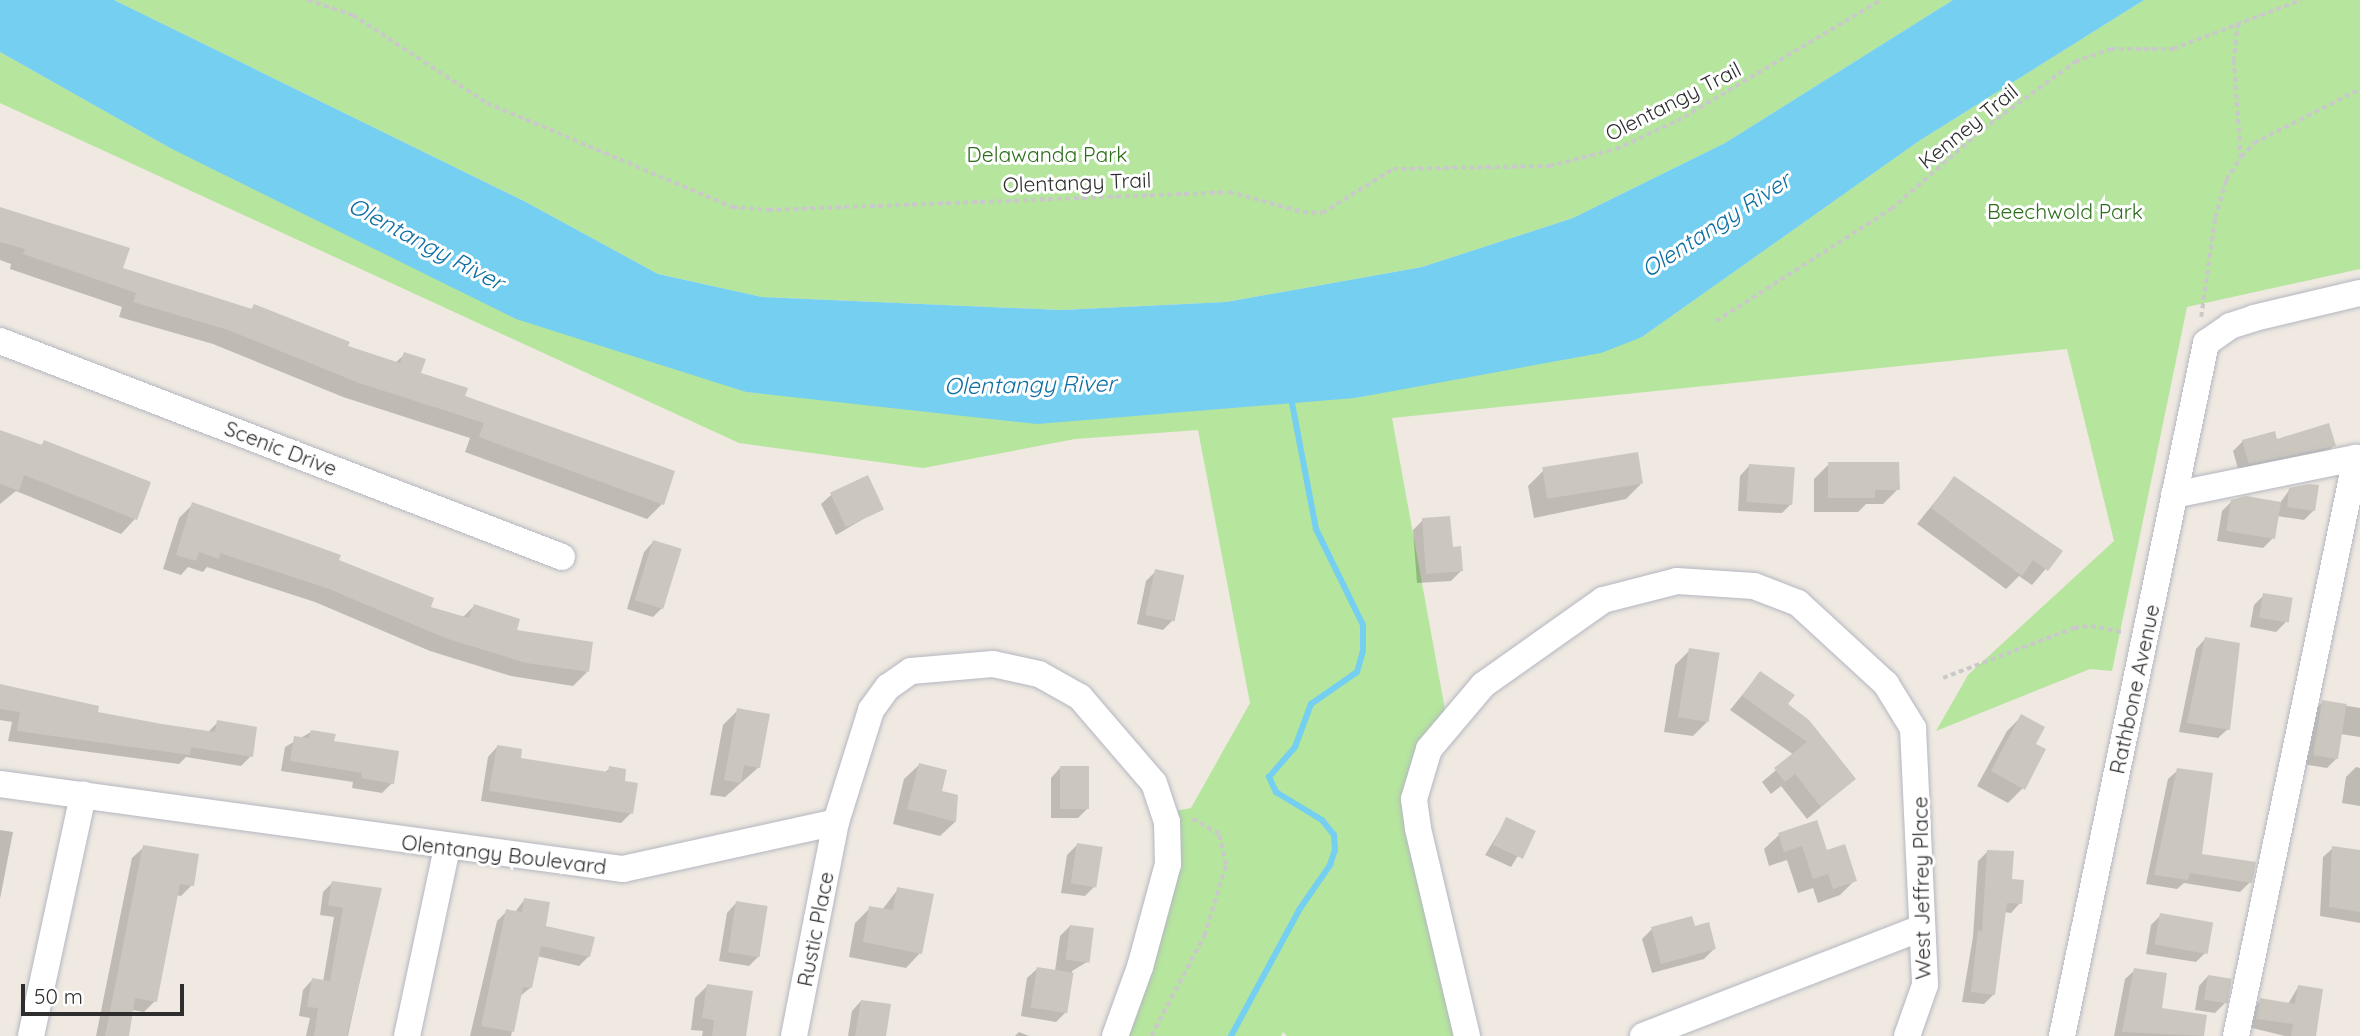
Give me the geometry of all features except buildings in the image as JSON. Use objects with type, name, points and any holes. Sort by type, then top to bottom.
[{"type":"street","points":[[2206,343],[2254,318],[2360,293]]},
{"type":"street","name":"Scenic Drive","points":[[0,341],[562,557]]},
{"type":"street","name":"Rathbone Avenue","points":[[2062,1036],[2206,343]]},
{"type":"street","points":[[2174,495],[2358,457],[2236,1036]]},
{"type":"street","name":"West Jeffrey Place","points":[[1467,1036],[1418,828],[1414,799],[1429,749],[1483,685],[1603,600],[1677,581],[1754,586],[1798,603],[1886,684],[1913,728],[1918,779],[1925,985],[1907,1036]]},
{"type":"street","points":[[836,822],[864,729],[888,687],[911,671],[993,664],[1039,674],[1080,696],[1154,783],[1166,818],[1168,864],[1140,967],[1115,1036]]},
{"type":"street","name":"Olentangy Boulevard","points":[[0,784],[447,848],[622,869],[836,822]]},
{"type":"street","points":[[31,1036],[83,796]]},
{"type":"street","name":"Rustic Place","points":[[794,1036],[836,822]]},
{"type":"street","points":[[407,1036],[447,848]]},
{"type":"street","points":[[1643,1036],[1922,928]]},
{"type":"path","name":"Olentangy Trail","points":[[308,0],[353,15],[487,103],[732,207],[768,210],[1229,192],[1312,213],[1333,208],[1393,169],[1549,166],[1616,149],[1700,108],[1881,0]]},
{"type":"path","name":"Kenney Trail","points":[[1716,321],[1891,209],[1983,129],[2075,62],[2110,49],[2173,49],[2301,0]]},
{"type":"path","points":[[2238,23],[2234,60],[2241,157]]},
{"type":"path","points":[[2206,343],[2201,318],[2210,243],[2226,180],[2254,143],[2360,89]]},
{"type":"path","points":[[1943,678],[2074,628],[2091,626],[2145,639]]},
{"type":"path","points":[[1151,1036],[1204,936],[1226,865],[1225,847],[1212,827],[1166,818]]},
{"type":"green space","name":"Delawanda Park","points":[[114,0],[1953,0],[1725,143],[1573,218],[1422,267],[1226,302],[1061,310],[762,297],[658,274],[524,201]]},
{"type":"green space","name":"Beechwold Park","points":[[2144,0],[2360,0],[2360,269],[2187,307],[2112,671],[2090,669],[1936,731],[1968,675],[2114,541],[2067,349],[1392,418],[1448,726],[1414,799],[1467,1036],[1287,1036],[1283,1032],[1281,1036],[1115,1036],[1140,967],[1164,813],[1191,808],[1250,703],[1198,430],[1075,439],[923,468],[739,443],[0,103],[0,52],[170,148],[746,392],[833,400],[1355,398],[1642,337],[1919,141]]},
{"type":"water","name":"Olentangy River","points":[[0,0],[114,0],[524,201],[658,274],[762,297],[1061,310],[1226,302],[1422,267],[1573,218],[1725,143],[1953,0],[2144,0],[1919,141],[1642,337],[1601,353],[1355,398],[1037,424],[746,392],[516,319],[170,148],[0,52]]},
{"type":"waterway","points":[[1231,1036],[1299,910],[1330,865],[1335,850],[1334,835],[1322,820],[1276,792],[1269,777],[1295,747],[1311,704],[1357,672],[1363,651],[1363,625],[1316,529],[1292,403]]}]
